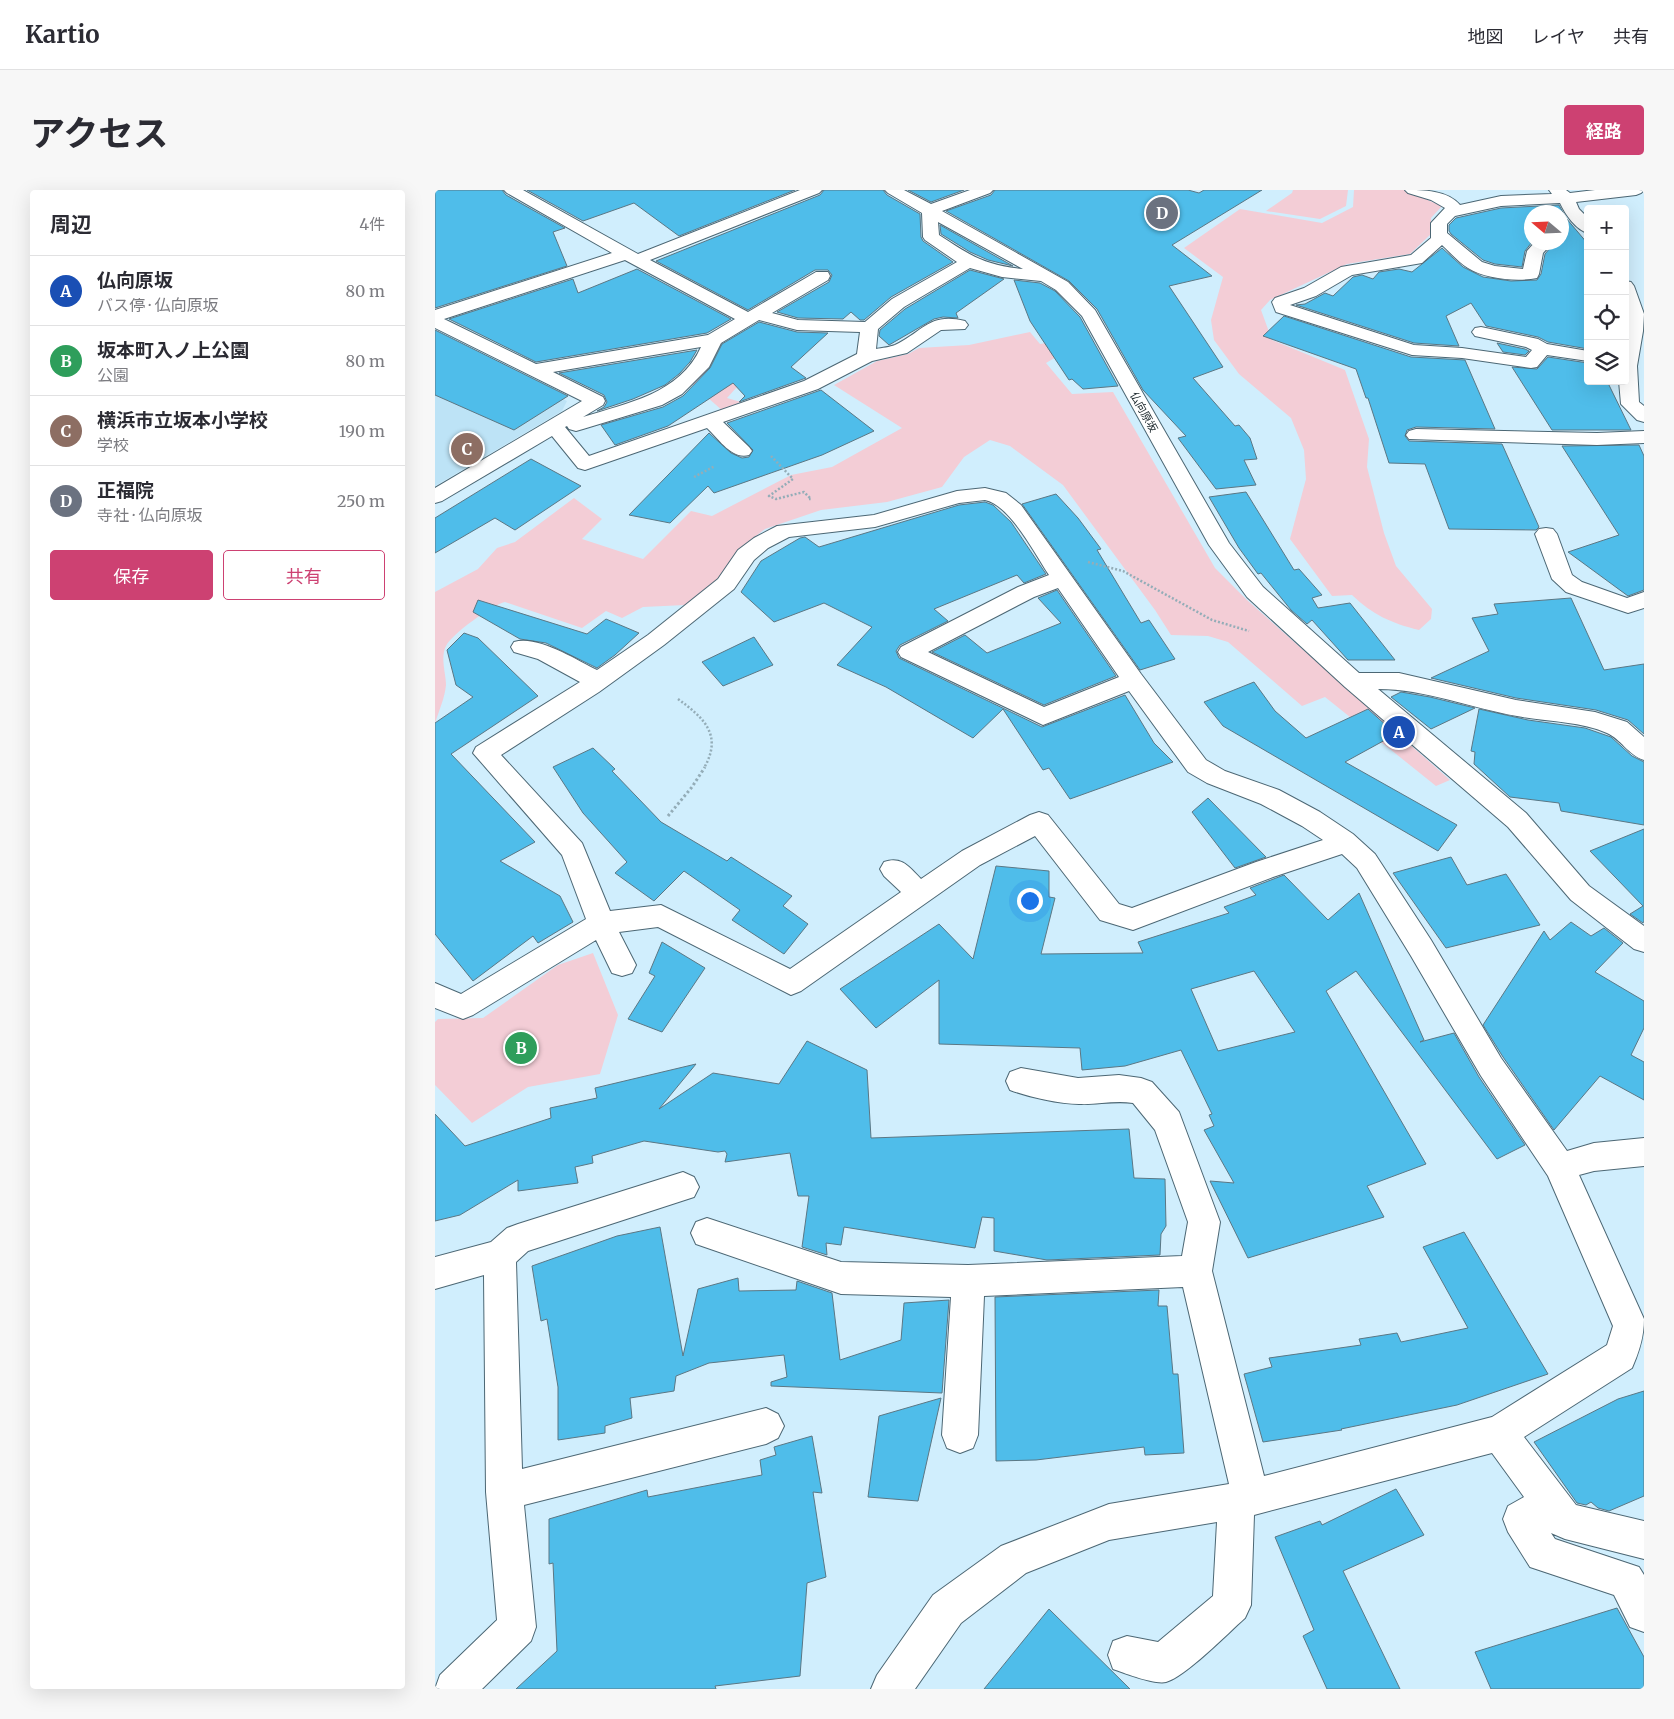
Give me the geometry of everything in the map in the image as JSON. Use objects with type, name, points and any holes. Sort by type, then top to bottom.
[{"type":"street","points":[[512,190],[631,257],[753,316],[797,325],[869,327],[898,303],[968,262]]},
{"type":"street","points":[[435,316],[631,257],[814,190]]},
{"type":"street","name":"仏向原坂","points":[[893,190],[1062,286],[1089,314],[1220,545],[1255,592],[1353,681],[1517,820],[1580,893],[1644,941]]},
{"type":"street","points":[[985,190],[930,210],[931,237],[968,262],[1002,272],[1046,276]]},
{"type":"street","points":[[1413,190],[1446,201],[1452,204],[1455,210]]},
{"type":"street","points":[[1542,349],[1531,363],[1462,353],[1412,350],[1282,308],[1281,302],[1311,292],[1347,271],[1416,259],[1439,239],[1439,223],[1450,212],[1455,210],[1501,201],[1561,194],[1636,190]]},
{"type":"street","points":[[1561,194],[1583,232]]},
{"type":"street","points":[[1439,234],[1449,240],[1476,266],[1517,275],[1531,274],[1536,250]]},
{"type":"street","points":[[533,370],[713,340],[822,276]]},
{"type":"street","points":[[1629,294],[1635,306],[1636,325],[1632,355],[1630,404],[1640,408]]},
{"type":"street","points":[[435,321],[596,401],[549,432],[435,497]]},
{"type":"street","points":[[549,432],[585,464],[811,385],[866,357],[901,349],[937,325],[959,325]]},
{"type":"street","points":[[866,357],[869,327]]},
{"type":"street","points":[[1481,332],[1532,344],[1542,349],[1584,355]]},
{"type":"street","points":[[549,432],[655,401],[675,390],[703,364],[713,340]]},
{"type":"street","points":[[711,421],[742,451]]},
{"type":"street","points":[[1416,436],[1597,439],[1644,437]]},
{"type":"street","points":[[622,964],[601,923],[573,850],[485,752],[597,681],[656,640],[726,584],[746,555],[784,531],[875,521],[957,497],[985,494],[999,497],[1014,508],[1133,680],[1197,766],[1216,777],[1270,797],[1311,818],[1344,841],[1366,861],[1421,948],[1491,1067],[1560,1167],[1630,1326],[1620,1356],[1499,1434],[1243,1500],[1109,1522],[1014,1559],[947,1609],[892,1688]]},
{"type":"street","points":[[1546,534],[1563,579],[1575,587],[1629,606],[1644,599]]},
{"type":"street","points":[[1057,571],[1026,592],[909,652],[1043,717],[1133,680]]},
{"type":"street","points":[[522,647],[546,654],[597,681]]},
{"type":"street","points":[[1353,681],[1399,680],[1516,708],[1595,720],[1618,728],[1644,751]]},
{"type":"street","points":[[435,995],[463,1007],[601,923],[661,916],[791,984],[971,858],[1039,822],[1110,912],[1133,919],[1265,869],[1327,850],[1344,841]]},
{"type":"street","points":[[893,869],[920,894]]},
{"type":"street","points":[[1021,1081],[1078,1091],[1119,1088],[1141,1091],[1167,1122],[1204,1222],[1195,1271],[1243,1500],[1232,1605],[1164,1663],[1127,1655]]},
{"type":"street","points":[[1560,1167],[1594,1157],[1644,1152]]},
{"type":"street","points":[[435,1274],[500,1255],[518,1239],[683,1187]]},
{"type":"street","points":[[707,1233],[841,1278],[968,1281],[1195,1271]]},
{"type":"street","points":[[454,1689],[517,1626],[504,1492],[500,1255]]},
{"type":"street","points":[[960,1435],[968,1281]]},
{"type":"street","points":[[504,1492],[766,1426]]},
{"type":"street","points":[[1499,1434],[1565,1521],[1644,1540]]},
{"type":"street","points":[[1551,1502],[1521,1520],[1543,1554],[1626,1580],[1644,1613]]},
{"type":"path","points":[[731,414],[793,478],[769,496],[775,499],[804,492],[811,499],[804,501]]},
{"type":"path","points":[[1057,571],[1089,562],[1103,565],[1123,571],[1211,620],[1262,633],[1308,641]]},
{"type":"path","points":[[668,816],[706,768],[711,752],[712,737],[709,728],[678,699]]},
{"type":"shaded area","points":[[1293,190],[1348,190],[1346,206],[1320,219],[1266,211],[1292,193]]},
{"type":"shaded area","points":[[1354,190],[1404,190],[1442,206],[1431,218],[1431,234],[1410,254],[1347,264],[1270,300],[1261,310],[1272,340],[1345,370],[1369,439],[1367,467],[1384,533],[1396,566],[1432,609],[1431,619],[1419,630],[1383,617],[1367,608],[1352,595],[1332,596],[1290,539],[1306,479],[1304,450],[1291,418],[1239,374],[1214,340],[1211,320],[1223,277],[1184,248],[1240,209],[1322,223],[1353,207]]},
{"type":"shaded area","points":[[1030,332],[1040,344],[1053,342],[1056,357],[1046,363],[1072,394],[1113,392],[1215,568],[1247,600],[1450,780],[1436,786],[1325,697],[1302,706],[1228,642],[1208,636],[1171,635],[1155,610],[1063,485],[1010,446],[990,440],[964,457],[942,487],[887,502],[821,510],[765,529],[747,543],[730,574],[685,605],[643,607],[622,618],[606,611],[582,628],[505,602],[499,604],[482,614],[456,634],[446,646],[443,660],[446,685],[435,723],[435,592],[478,569],[497,548],[515,542],[574,498],[602,519],[582,539],[643,559],[691,511],[712,516],[791,475],[832,467],[902,428],[834,385],[877,361],[908,354],[919,348],[969,345]]},
{"type":"shaded area","points":[[435,338],[567,401],[562,411],[435,486]]},
{"type":"shaded area","points":[[703,368],[745,378],[727,398],[748,404],[724,412],[690,382]]},
{"type":"shaded area","points":[[593,953],[618,1015],[600,1074],[528,1087],[472,1123],[435,1085],[435,1022],[438,1019],[483,1018],[558,965]]},
{"type":"building","points":[[435,190],[502,190],[506,195],[565,228],[553,232],[567,266],[435,308]]},
{"type":"building","points":[[527,190],[795,190],[679,236],[634,203],[583,221]]},
{"type":"building","points":[[824,190],[883,190],[887,195],[920,214],[921,237],[923,241],[953,262],[891,297],[864,320],[860,320],[851,312],[843,319],[798,318],[777,312],[829,282],[832,275],[828,270],[815,270],[748,310],[656,261],[820,195]]},
{"type":"building","points":[[908,190],[964,190],[931,202]]},
{"type":"building","points":[[995,190],[1188,190],[1199,193],[1204,190],[1262,190],[1172,245],[1212,276],[1169,286],[1223,367],[1193,378],[1235,426],[1239,425],[1250,438],[1257,459],[1244,460],[1256,485],[1216,489],[1178,438],[1186,436],[1143,390],[1097,309],[1069,281],[946,211],[991,195]]},
{"type":"building","points":[[1524,207],[1524,250],[1526,250],[1522,267],[1495,264],[1483,260],[1449,231],[1449,225],[1456,218],[1501,208]]},
{"type":"building","points":[[1569,222],[1584,239],[1584,348],[1548,342],[1538,337],[1486,326],[1471,303],[1446,316],[1459,346],[1414,343],[1296,305],[1305,304],[1325,293],[1333,296],[1353,277],[1362,275],[1373,279],[1379,272],[1399,269],[1412,272],[1442,248],[1463,267],[1483,277],[1511,281],[1537,280],[1541,274],[1545,254],[1548,250],[1569,250]]},
{"type":"building","points":[[940,225],[1013,266],[988,260],[970,252],[941,234]]},
{"type":"building","points":[[637,269],[731,319],[707,333],[536,362],[449,319],[573,279],[578,293]]},
{"type":"building","points":[[970,270],[1004,279],[956,313],[958,318],[943,317],[934,319],[889,345],[879,336],[880,330],[905,309]]},
{"type":"building","points":[[1014,280],[1040,283],[1055,291],[1080,317],[1118,386],[1083,389],[1072,379],[1069,380],[1030,321]]},
{"type":"building","points":[[1284,316],[1411,357],[1465,360],[1495,429],[1416,427],[1407,430],[1405,436],[1409,441],[1502,444],[1539,527],[1536,530],[1449,529],[1425,464],[1389,463],[1368,398],[1366,398],[1356,369],[1263,336]]},
{"type":"building","points":[[759,322],[797,332],[828,333],[791,367],[806,378],[739,402],[745,396],[733,383],[668,426],[615,445],[601,425],[663,407],[683,396],[710,368],[722,344]]},
{"type":"building","points":[[435,330],[568,396],[514,430],[435,395]]},
{"type":"building","points":[[1497,343],[1529,351],[1525,355],[1503,352]]},
{"type":"building","points":[[697,350],[690,362],[665,385],[633,399],[597,411],[604,407],[607,402],[604,395],[559,373]]},
{"type":"building","points":[[1548,357],[1584,362],[1584,385],[1609,385],[1631,430],[1552,430],[1512,367],[1537,369]]},
{"type":"building","points":[[821,390],[874,431],[822,455],[714,493],[708,486],[670,523],[629,515],[709,433],[731,453],[742,458],[749,457],[753,450],[727,423]]},
{"type":"building","points":[[1639,445],[1644,456],[1644,590],[1628,596],[1568,552],[1619,535],[1562,446]]},
{"type":"building","points":[[531,459],[581,486],[515,530],[495,518],[435,553],[435,518]]},
{"type":"building","points":[[1246,492],[1294,570],[1299,569],[1322,595],[1312,598],[1318,608],[1350,603],[1395,660],[1348,660],[1312,620],[1307,624],[1291,610],[1261,573],[1258,574],[1239,548],[1209,497]]},
{"type":"building","points":[[1056,494],[1078,518],[1101,549],[1097,550],[1141,623],[1149,620],[1175,659],[1140,670],[1022,504]]},
{"type":"building","points":[[985,502],[993,505],[1011,522],[1046,574],[1024,583],[1017,575],[934,609],[948,621],[900,645],[896,651],[899,658],[1042,727],[1125,695],[1154,743],[1173,762],[1070,799],[1049,768],[1043,770],[1003,709],[973,738],[886,687],[837,665],[872,627],[824,603],[774,622],[741,592],[761,561],[800,538],[805,537],[819,547],[959,505]]},
{"type":"building","points":[[1057,590],[1116,676],[1044,705],[932,652],[965,635],[987,653],[1061,623],[1038,598]]},
{"type":"building","points":[[1571,598],[1604,670],[1644,664],[1644,734],[1628,720],[1596,710],[1516,698],[1431,678],[1489,651],[1472,618],[1498,614],[1494,604]]},
{"type":"building","points":[[478,600],[587,634],[606,619],[639,633],[615,655],[597,668],[546,643],[520,639],[473,612]]},
{"type":"building","points":[[464,633],[478,638],[538,696],[451,754],[535,842],[500,861],[560,896],[573,922],[538,943],[533,936],[473,981],[435,934],[435,723],[473,697],[456,685],[447,650]]},
{"type":"building","points":[[754,637],[773,665],[723,686],[702,662]]},
{"type":"building","points":[[1254,682],[1275,711],[1306,738],[1368,709],[1396,734],[1345,762],[1457,825],[1438,851],[1223,726],[1204,702]]},
{"type":"building","points":[[1401,692],[1475,708],[1431,729],[1391,697]]},
{"type":"building","points":[[1479,709],[1528,720],[1585,728],[1611,737],[1632,756],[1644,762],[1644,825],[1561,811],[1559,803],[1510,797],[1474,764],[1475,752],[1471,751]]},
{"type":"building","points":[[593,748],[615,769],[612,771],[661,822],[727,861],[731,857],[792,896],[783,906],[808,924],[784,954],[732,920],[740,910],[684,871],[654,901],[615,873],[627,862],[583,813],[553,767]]},
{"type":"building","points":[[1208,798],[1266,857],[1235,868],[1192,812]]},
{"type":"building","points":[[1644,829],[1643,923],[1630,914],[1643,906],[1590,851]]},
{"type":"building","points":[[1451,857],[1467,885],[1506,874],[1540,925],[1446,948],[1393,873]]},
{"type":"building","points":[[996,866],[1049,871],[1049,897],[1055,898],[1041,954],[1143,953],[1138,942],[1229,913],[1224,907],[1256,895],[1250,888],[1284,875],[1328,920],[1359,893],[1424,1040],[1420,1042],[1454,1033],[1479,1077],[1525,1145],[1497,1159],[1356,971],[1326,991],[1426,1164],[1367,1186],[1384,1217],[1248,1258],[1210,1181],[1234,1183],[1204,1130],[1214,1126],[1209,1115],[1212,1114],[1181,1050],[1125,1066],[1082,1070],[1080,1048],[939,1044],[939,980],[876,1028],[840,989],[939,924],[973,959]],"holes":[[[1254,971],[1295,1032],[1218,1051],[1191,989]]]},
{"type":"building","points":[[1571,922],[1591,936],[1604,928],[1623,943],[1595,972],[1644,1001],[1644,1028],[1631,1055],[1644,1062],[1644,1100],[1600,1076],[1554,1130],[1483,1025],[1544,931],[1550,940]]},
{"type":"building","points":[[662,942],[705,968],[662,1032],[628,1019],[655,976],[649,973]]},
{"type":"building","points":[[807,1041],[867,1070],[871,1138],[1129,1129],[1134,1178],[1165,1179],[1166,1226],[1161,1234],[1160,1255],[1047,1260],[994,1251],[994,1218],[982,1217],[975,1248],[844,1227],[841,1245],[826,1243],[827,1255],[802,1247],[809,1196],[798,1196],[790,1153],[725,1162],[727,1154],[725,1151],[718,1152],[644,1141],[592,1156],[593,1163],[575,1167],[578,1183],[518,1191],[518,1180],[460,1215],[435,1221],[435,1114],[465,1146],[551,1118],[550,1108],[597,1098],[595,1088],[696,1064],[659,1109],[713,1073],[779,1084]]},
{"type":"building","points":[[660,1227],[683,1356],[698,1289],[738,1278],[739,1291],[796,1290],[797,1281],[832,1293],[840,1360],[901,1340],[904,1303],[949,1300],[942,1393],[771,1386],[771,1382],[787,1377],[784,1355],[709,1363],[676,1376],[674,1391],[630,1398],[632,1418],[605,1426],[605,1433],[558,1440],[558,1387],[547,1319],[541,1321],[532,1266],[617,1236]]},
{"type":"building","points":[[1464,1232],[1548,1374],[1457,1405],[1342,1430],[1263,1442],[1244,1374],[1272,1367],[1269,1358],[1361,1345],[1359,1339],[1397,1333],[1401,1342],[1468,1328],[1423,1247]]},
{"type":"building","points":[[1159,1290],[1158,1306],[1167,1306],[1173,1374],[1178,1374],[1184,1453],[1145,1455],[1144,1447],[1036,1460],[996,1461],[995,1297]]},
{"type":"building","points":[[1644,1391],[1644,1496],[1609,1511],[1598,1508],[1591,1502],[1586,1505],[1577,1503],[1534,1442],[1618,1399]]},
{"type":"building","points":[[941,1398],[918,1501],[868,1497],[879,1416]]},
{"type":"building","points":[[812,1436],[822,1493],[813,1492],[826,1577],[807,1583],[800,1676],[715,1686],[716,1689],[516,1689],[557,1651],[553,1563],[549,1564],[549,1519],[647,1490],[648,1497],[762,1475],[760,1460],[776,1455],[774,1447]]},
{"type":"building","points":[[1396,1489],[1424,1535],[1343,1571],[1400,1689],[1327,1689],[1303,1636],[1314,1630],[1275,1537],[1320,1521],[1322,1525]]},
{"type":"building","points":[[1617,1608],[1644,1657],[1644,1689],[1491,1689],[1475,1652]]},
{"type":"building","points":[[1049,1609],[1130,1689],[984,1689]]},
{"type":"place","name":"正福院","points":[[1162,213]]},
{"type":"place","name":"横浜市立坂本小学校","points":[[467,449]]},
{"type":"place","name":"仏向原坂","points":[[1399,732]]},
{"type":"place","name":"坂本町入ノ上公園","points":[[521,1048]]}]
